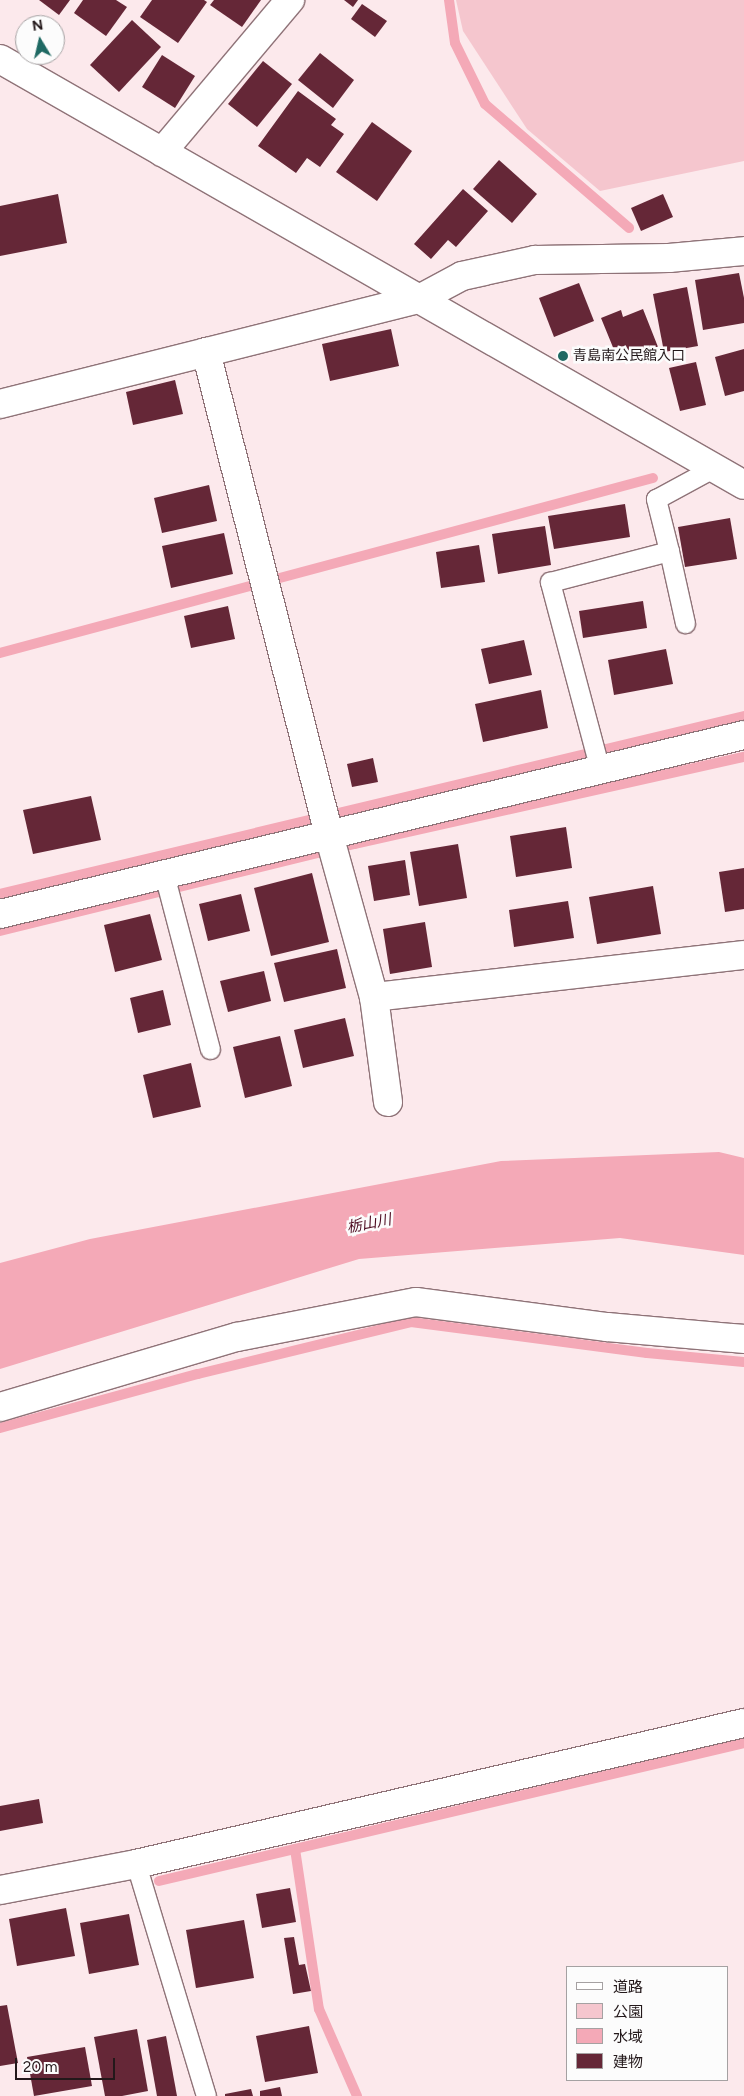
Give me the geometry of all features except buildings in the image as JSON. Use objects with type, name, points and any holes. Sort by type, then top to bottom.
[{"type":"street","points":[[162,152],[290,0]]},
{"type":"street","points":[[0,60],[744,485]]},
{"type":"street","points":[[0,404],[419,299],[462,276],[535,260],[669,258],[744,251]]},
{"type":"street","points":[[206,352],[331,842],[374,997],[388,1102]]},
{"type":"street","points":[[0,914],[164,874],[331,842],[600,770],[744,735]]},
{"type":"street","points":[[374,997],[744,955]]},
{"type":"street","points":[[0,1407],[237,1337],[416,1302],[607,1327],[744,1338]]},
{"type":"street","points":[[0,1890],[136,1864],[744,1722]]},
{"type":"lane","points":[[685,623],[656,499],[713,468]]},
{"type":"lane","points":[[600,770],[550,582],[669,551]]},
{"type":"lane","points":[[164,874],[210,1049]]},
{"type":"lane","points":[[136,1864],[206,2096]]},
{"type":"green space","points":[[456,0],[744,0],[744,161],[600,191],[527,129],[463,31]]},
{"type":"water","name":"栃山川","points":[[719,1152],[744,1158],[744,1255],[620,1238],[359,1259],[0,1369],[0,1263],[90,1239],[501,1161]]},
{"type":"waterway","points":[[449,0],[455,43],[485,104],[629,228]]},
{"type":"waterway","points":[[0,653],[653,478]]},
{"type":"waterway","points":[[0,894],[744,716]]},
{"type":"waterway","points":[[0,931],[354,844],[744,757]]},
{"type":"waterway","points":[[0,1428],[198,1374],[411,1322],[647,1353],[744,1362]]},
{"type":"waterway","points":[[159,1881],[744,1743]]},
{"type":"waterway","points":[[295,1849],[319,2009],[357,2096]]},
{"type":"place","name":"青島南公民館入口","points":[[563,356]]}]
